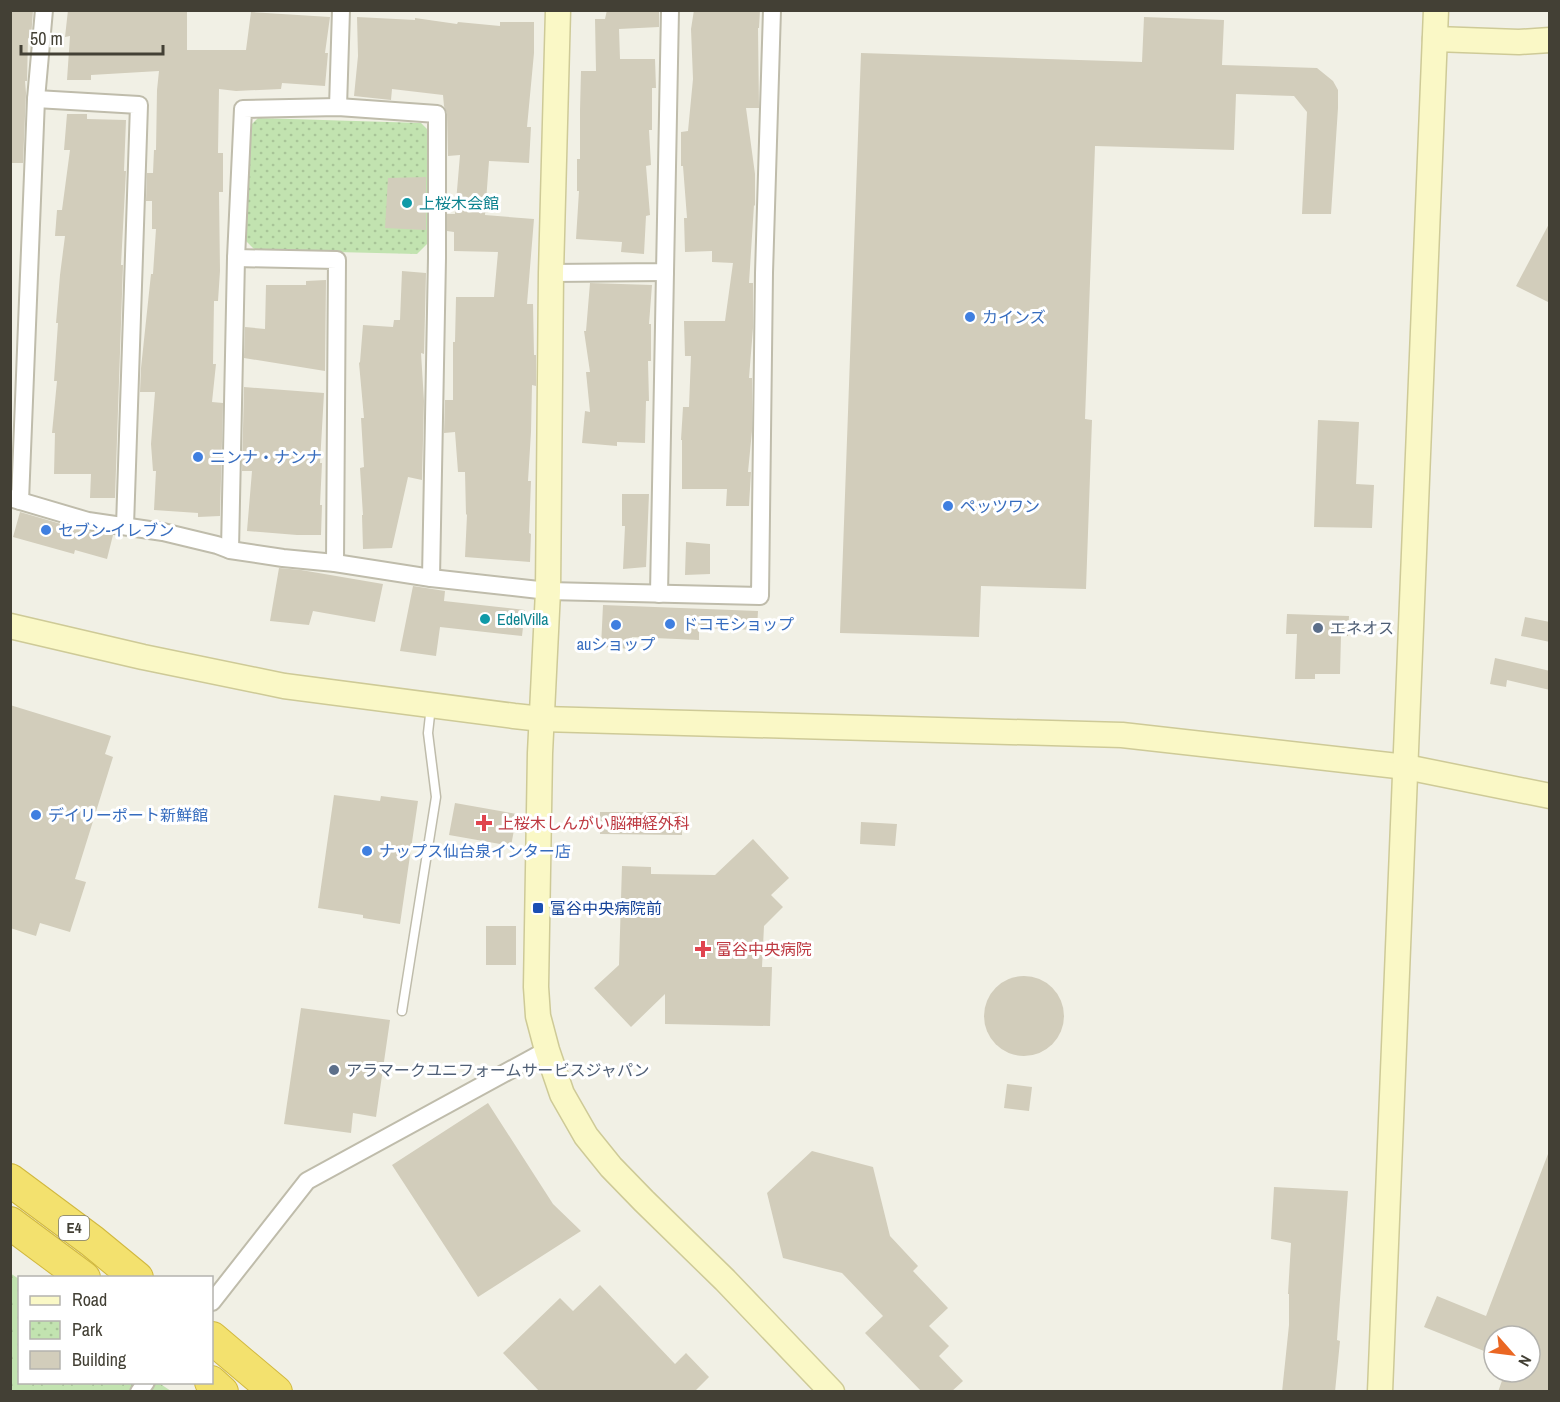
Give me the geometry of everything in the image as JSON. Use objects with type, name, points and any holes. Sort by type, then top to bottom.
[{"type":"highway","name":"E4","points":[[10,1180],[134,1276]]},
{"type":"highway","name":"E4","points":[[10,1222],[81,1276]]},
{"type":"highway","points":[[213,1339],[276,1392]]},
{"type":"street","points":[[44,10],[36,99],[15,500],[88,521],[162,532],[230,550],[283,558],[334,562],[431,578],[548,591],[760,596],[764,273],[772,10]]},
{"type":"street","points":[[338,107],[341,10]]},
{"type":"street","points":[[558,10],[551,273],[548,591],[542,719],[536,987],[538,1016],[562,1094],[586,1136],[611,1167],[725,1280],[832,1392]]},
{"type":"street","points":[[659,594],[670,10]]},
{"type":"street","points":[[1380,1392],[1436,10]]},
{"type":"street","points":[[1435,39],[1519,42],[1550,40]]},
{"type":"street","points":[[36,99],[138,105],[125,526]]},
{"type":"street","points":[[230,550],[236,258],[243,109],[338,107],[437,114],[437,258],[431,578]]},
{"type":"street","points":[[236,258],[337,260],[334,562]]},
{"type":"street","points":[[551,273],[665,272]]},
{"type":"street","points":[[10,626],[143,657],[284,686],[542,719],[1122,735],[1406,767],[1550,796]]},
{"type":"street","points":[[213,1301],[307,1181],[547,1050]]},
{"type":"lane","points":[[402,1011],[436,797],[428,733],[431,705]]},
{"type":"green space","points":[[258,118],[421,123],[432,134],[430,241],[417,254],[255,250],[245,240],[248,128]]},
{"type":"green space","points":[[10,1273],[18,1278],[18,1384],[160,1384],[171,1391],[11,1391]]},
{"type":"building","points":[[12,10],[33,10],[31,39],[28,38],[27,81],[25,81],[23,163],[10,163]]},
{"type":"building","points":[[68,10],[187,11],[187,50],[246,50],[251,12],[330,17],[325,53],[328,53],[325,86],[282,83],[281,89],[236,91],[219,89],[218,153],[223,153],[223,192],[219,192],[220,271],[218,301],[214,301],[213,364],[216,364],[212,402],[223,403],[220,516],[198,517],[198,513],[154,510],[156,471],[153,471],[151,444],[155,392],[140,392],[156,229],[152,229],[152,201],[146,201],[147,173],[153,173],[154,150],[156,150],[159,71],[91,75],[91,80],[67,80],[70,36],[65,37]]},
{"type":"building","points":[[607,10],[659,10],[659,27],[619,29],[620,59],[655,59],[656,88],[652,88],[652,130],[649,130],[651,165],[646,166],[650,215],[646,216],[644,254],[621,252],[622,242],[576,239],[581,71],[596,71],[595,19],[605,19]]},
{"type":"building","points":[[694,10],[760,10],[758,28],[759,108],[746,108],[755,174],[749,283],[753,283],[753,328],[749,378],[752,378],[752,431],[748,472],[751,472],[749,506],[726,506],[727,489],[682,489],[683,407],[689,407],[691,356],[685,356],[684,321],[725,321],[733,263],[712,262],[712,251],[685,252],[684,218],[687,218],[683,166],[681,166],[681,132],[688,131],[693,79],[691,29]]},
{"type":"building","points":[[357,17],[415,20],[415,18],[457,24],[458,22],[500,26],[500,22],[534,22],[534,53],[527,127],[531,127],[529,163],[489,161],[485,215],[534,219],[527,304],[533,304],[534,355],[536,355],[536,386],[532,385],[528,481],[531,481],[530,562],[465,557],[467,515],[465,472],[458,472],[455,432],[444,433],[445,400],[453,400],[456,297],[494,297],[498,252],[454,251],[454,232],[447,231],[447,214],[455,214],[460,155],[448,156],[447,114],[443,95],[392,89],[391,100],[354,96],[358,56]]},
{"type":"building","name":"カインズ","points":[[1144,17],[1224,20],[1222,65],[1317,68],[1333,81],[1338,90],[1338,108],[1331,214],[1302,214],[1307,112],[1294,96],[1236,94],[1234,150],[1095,146],[1085,419],[1092,420],[1086,589],[981,586],[979,637],[840,633],[861,53],[1142,62]]},
{"type":"building","points":[[67,114],[87,114],[87,119],[126,120],[115,498],[90,498],[91,474],[54,474],[55,433],[52,433],[57,381],[54,381],[58,323],[56,323],[65,236],[55,236],[57,210],[62,210],[70,150],[64,150]]},
{"type":"building","name":"上桜木会館","points":[[426,177],[426,230],[385,228],[388,178]]},
{"type":"building","points":[[1550,222],[1550,303],[1516,286]]},
{"type":"building","points":[[402,271],[426,273],[424,354],[421,353],[424,401],[422,480],[408,477],[392,548],[363,549],[360,468],[364,467],[361,418],[364,418],[359,363],[363,325],[393,327],[394,320],[400,320]]},
{"type":"building","points":[[326,280],[325,371],[244,358],[245,327],[265,329],[266,285],[306,285],[306,281]]},
{"type":"building","points":[[590,283],[652,285],[649,324],[651,324],[651,361],[648,361],[649,401],[646,401],[645,443],[617,442],[617,446],[582,443],[585,411],[590,412],[586,372],[590,372],[584,331],[586,331]]},
{"type":"building","points":[[244,387],[324,393],[320,463],[322,463],[321,535],[247,531],[252,471],[242,471]]},
{"type":"building","points":[[1318,420],[1359,422],[1356,484],[1374,485],[1372,528],[1314,527]]},
{"type":"building","points":[[622,494],[649,494],[646,567],[623,569],[625,526],[622,526]]},
{"type":"building","points":[[20,512],[85,531],[113,535],[107,559],[75,550],[74,554],[13,537]]},
{"type":"building","points":[[686,542],[710,544],[710,574],[685,575]]},
{"type":"building","points":[[279,568],[383,584],[375,622],[313,611],[309,625],[270,621]]},
{"type":"building","points":[[413,586],[445,591],[444,601],[525,610],[522,636],[440,627],[436,656],[400,651]]},
{"type":"building","points":[[603,605],[758,611],[757,630],[699,628],[699,640],[632,637],[631,649],[601,647]]},
{"type":"building","points":[[1287,614],[1349,616],[1348,636],[1341,636],[1340,674],[1315,674],[1315,679],[1295,679],[1297,634],[1286,634]]},
{"type":"building","points":[[1525,617],[1550,622],[1550,642],[1521,636]]},
{"type":"building","points":[[1495,658],[1550,671],[1550,690],[1507,680],[1506,687],[1490,684]]},
{"type":"building","points":[[10,705],[111,736],[105,754],[113,757],[75,879],[86,882],[70,932],[40,923],[36,936],[10,928]]},
{"type":"building","points":[[334,795],[380,801],[381,796],[418,801],[400,924],[318,908]]},
{"type":"building","points":[[455,803],[517,814],[511,846],[449,835]]},
{"type":"building","points":[[600,812],[682,812],[682,835],[600,834]]},
{"type":"building","points":[[861,822],[897,824],[895,846],[860,844]]},
{"type":"building","points":[[753,839],[789,878],[771,895],[783,907],[764,926],[762,967],[772,967],[770,1026],[665,1024],[665,994],[631,1027],[594,988],[619,965],[622,866],[651,867],[651,874],[715,875]]},
{"type":"building","points":[[486,926],[516,926],[516,965],[486,965]]},
{"type":"building","points":[[1024,976],[1039,979],[1052,988],[1061,1001],[1064,1016],[1061,1031],[1052,1044],[1039,1053],[1024,1056],[1009,1053],[996,1044],[987,1031],[984,1016],[987,1001],[996,988],[1009,979]]},
{"type":"building","points":[[301,1008],[390,1020],[376,1117],[353,1113],[351,1133],[284,1124]]},
{"type":"building","points":[[1007,1084],[1032,1087],[1029,1111],[1004,1108]]},
{"type":"building","points":[[488,1103],[553,1204],[581,1231],[478,1297],[392,1165]]},
{"type":"building","points":[[812,1151],[873,1167],[890,1236],[918,1266],[913,1271],[948,1308],[929,1326],[949,1346],[939,1356],[963,1381],[951,1392],[922,1392],[865,1333],[883,1316],[842,1273],[783,1258],[767,1193]]},
{"type":"building","points":[[1548,1154],[1550,1154],[1550,1392],[1498,1392],[1501,1384],[1542,1384],[1542,1324],[1482,1324],[1482,1350],[1424,1327],[1437,1296],[1486,1316]]},
{"type":"building","points":[[1274,1187],[1348,1191],[1335,1392],[1282,1392],[1289,1325],[1291,1243],[1271,1239]]},
{"type":"building","points":[[600,1285],[675,1364],[686,1353],[709,1377],[694,1392],[540,1392],[503,1353],[560,1298],[573,1311]]},
{"type":"place","name":"上桜木会館","points":[[407,203]]},
{"type":"place","name":"カインズ","points":[[970,317]]},
{"type":"place","name":"ニンナ・ナンナ","points":[[198,457]]},
{"type":"place","name":"ペッツワン","points":[[948,506]]},
{"type":"place","name":"セブン-イレブン","points":[[46,530]]},
{"type":"place","name":"EdelVilla","points":[[485,619]]},
{"type":"place","name":"ドコモショップ","points":[[670,624]]},
{"type":"place","name":"auショップ","points":[[616,625]]},
{"type":"place","name":"エネオス","points":[[1318,628]]},
{"type":"place","name":"デイリーポート新鮮館","points":[[36,815]]},
{"type":"place","name":"上桜木しんがい脳神経外科","points":[[484,823]]},
{"type":"place","name":"ナップス仙台泉インター店","points":[[367,851]]},
{"type":"place","name":"富谷中央病院前","points":[[538,908]]},
{"type":"place","name":"富谷中央病院","points":[[703,949]]},
{"type":"place","name":"アラマークユニフォームサービスジャパン","points":[[334,1070]]}]
